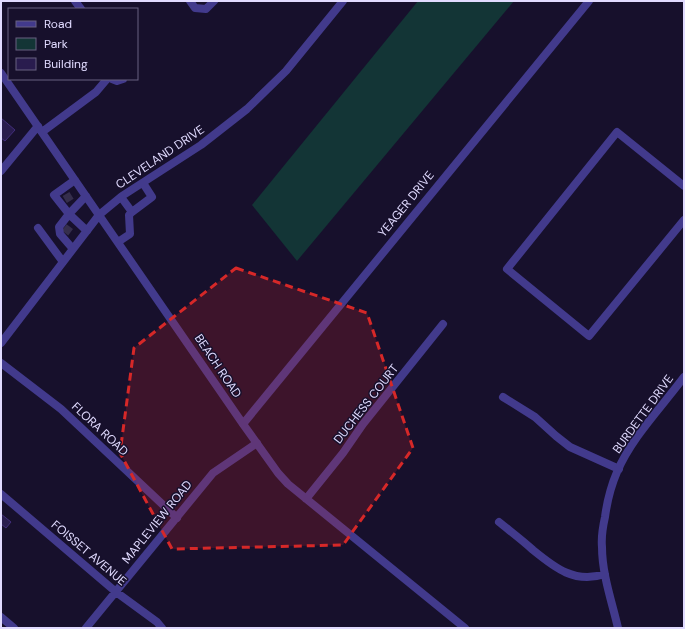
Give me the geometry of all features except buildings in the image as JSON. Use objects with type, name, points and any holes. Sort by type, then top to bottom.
[{"type":"street","points":[[190,1],[195,8],[206,9],[214,1]]},
{"type":"street","name":"CLEVELAND DRIVE","points":[[1,343],[99,215],[121,197],[201,145],[247,109],[286,71],[343,1]]},
{"type":"street","name":"YEAGER DRIVE","points":[[243,424],[589,1]]},
{"type":"street","name":"BEACH ROAD","points":[[1,73],[243,424],[282,478],[465,628]]},
{"type":"street","points":[[1,171],[40,129],[96,92],[106,80]]},
{"type":"street","points":[[684,186],[617,132],[507,269],[589,336],[684,220]]},
{"type":"street","points":[[75,180],[64,191],[54,195],[71,220],[87,231]]},
{"type":"street","points":[[118,242],[130,234],[129,215],[152,197],[143,183]]},
{"type":"street","points":[[71,220],[73,204],[86,196]]},
{"type":"street","points":[[121,197],[132,212]]},
{"type":"street","points":[[71,220],[59,227],[73,249]]},
{"type":"street","points":[[38,228],[63,262]]},
{"type":"street","name":"DUCHESS COURT","points":[[306,498],[343,453],[363,424],[444,324]]},
{"type":"street","name":"FLORA ROAD","points":[[1,364],[61,409],[177,518]]},
{"type":"street","name":"BURDETTE DRIVE","points":[[618,628],[606,574],[602,546],[602,532],[609,498],[624,458],[644,428],[684,377]]},
{"type":"street","points":[[503,397],[535,416],[556,436],[570,446],[619,469]]},
{"type":"street","name":"MAPLEVIEW ROAD","points":[[86,628],[213,473],[257,443]]},
{"type":"street","name":"FOISSET AVENUE","points":[[1,494],[116,592],[157,622],[162,628]]},
{"type":"street","points":[[499,522],[558,569],[584,577],[597,577],[606,574]]},
{"type":"street","points":[[1,617],[14,628]]},
{"type":"highlighted area","points":[[236,268],[367,313],[413,448],[343,545],[172,549],[120,453],[134,348]]},
{"type":"green space","points":[[418,1],[514,1],[297,261],[252,205]]},
{"type":"tunnel","points":[[66,194],[71,202]]},
{"type":"tunnel","points":[[65,233],[71,225]]}]
